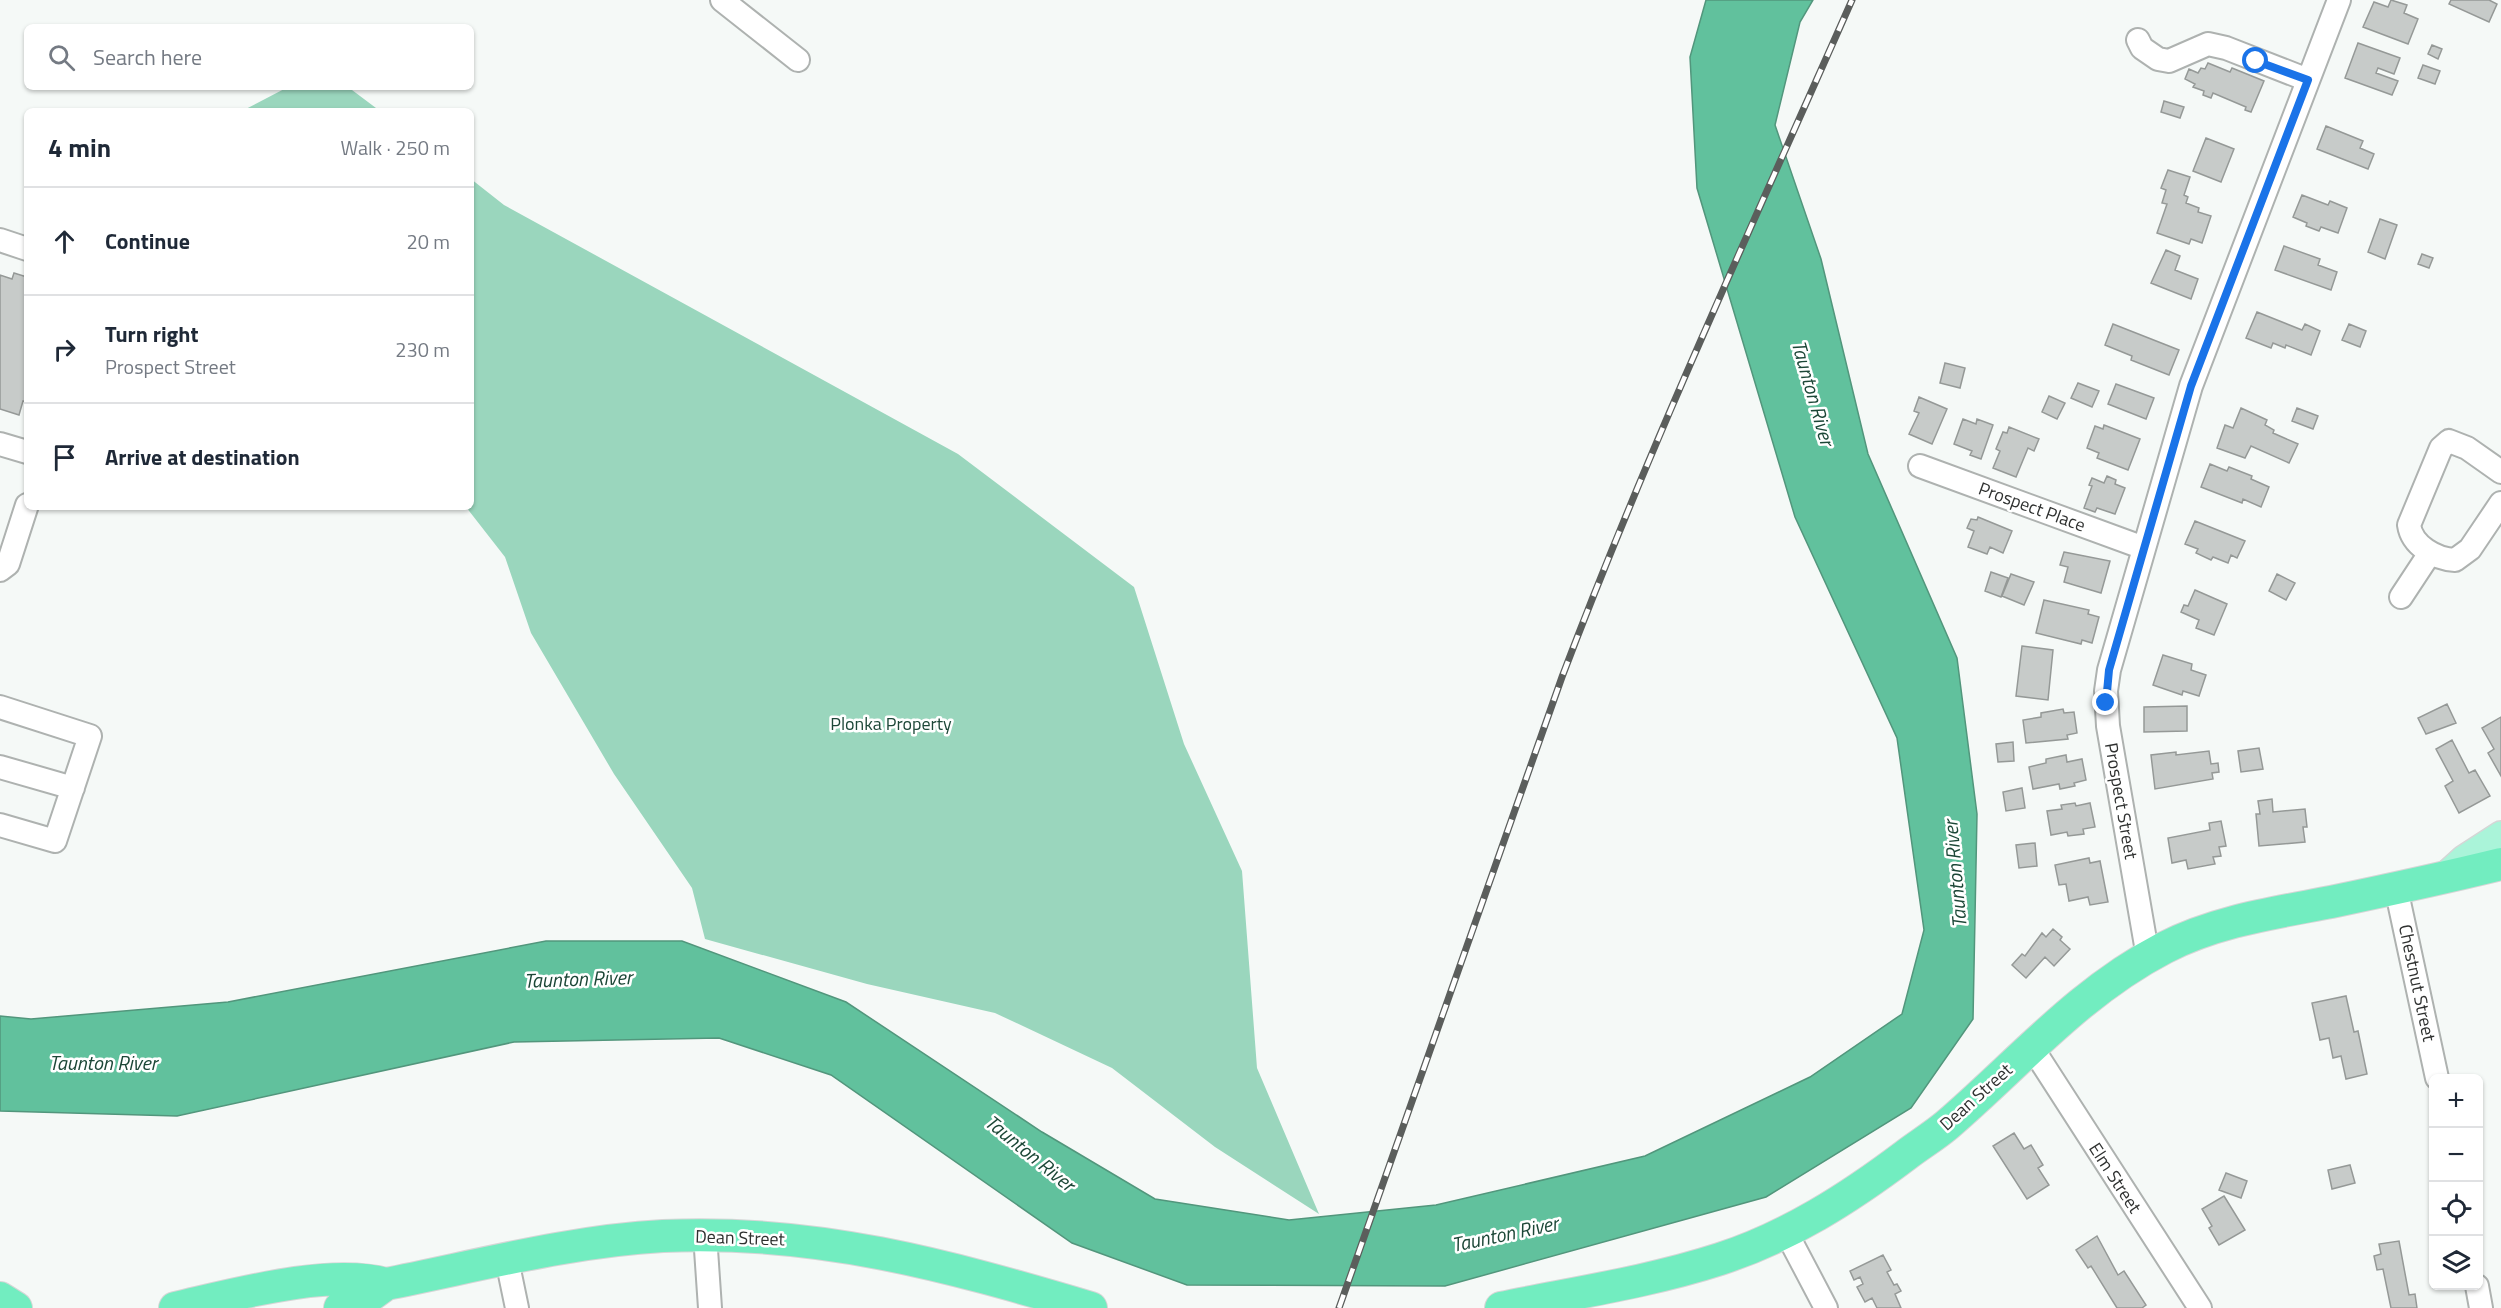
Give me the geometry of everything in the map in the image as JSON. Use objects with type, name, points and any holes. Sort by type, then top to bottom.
[{"type":"highway","name":"Dean Street","points":[[1501,1308],[1633,1282],[1693,1267],[1786,1232],[1853,1193],[1946,1126],[2031,1046],[2099,989],[2148,957],[2184,939],[2220,925],[2501,864]]},
{"type":"highway","name":"Dean Street","points":[[175,1308],[241,1293],[320,1281],[355,1278],[386,1284],[591,1244],[662,1236],[705,1235],[800,1240],[878,1251],[978,1275],[1090,1308]]},
{"type":"highway","name":"Dean Street","points":[[340,1308],[367,1298],[386,1284]]},
{"type":"highway","points":[[0,1298],[16,1308]]},
{"type":"main road","points":[[2443,878],[2469,855],[2501,835]]},
{"type":"street","points":[[722,0],[798,60]]},
{"type":"street","name":"Prospect Street","points":[[2148,957],[2108,726],[2106,691],[2109,670],[2191,386],[2339,0]]},
{"type":"street","points":[[2138,40],[2142,48],[2158,59],[2169,61],[2208,44],[2226,48],[2308,80]]},
{"type":"street","points":[[0,240],[24,248]]},
{"type":"street","points":[[2501,472],[2468,448],[2449,441],[2441,448],[2409,525],[2410,535],[2430,553],[2445,560],[2455,560],[2469,549],[2501,503]]},
{"type":"street","points":[[0,444],[24,451]]},
{"type":"street","name":"Prospect Place","points":[[1920,466],[2144,548]]},
{"type":"street","points":[[0,570],[8,564],[25,510]]},
{"type":"street","points":[[2400,597],[2430,553]]},
{"type":"street","points":[[0,707],[90,736],[55,841],[0,825]]},
{"type":"street","points":[[0,767],[73,788]]},
{"type":"street","name":"Chestnut Street","points":[[2396,888],[2436,1074]]},
{"type":"street","name":"Elm Street","points":[[2031,1046],[2200,1308]]},
{"type":"street","points":[[1786,1232],[1826,1308]]},
{"type":"street","points":[[705,1235],[710,1308]]},
{"type":"street","points":[[507,1260],[517,1308]]},
{"type":"street","points":[[2478,1290],[2481,1308]]},
{"type":"green space","points":[[282,90],[352,90],[376,108],[248,108]]},
{"type":"green space","name":"Plonka Property","points":[[474,181],[504,205],[958,454],[1134,587],[1184,744],[1242,871],[1257,1068],[1319,1214],[1215,1147],[1112,1068],[995,1013],[867,984],[705,939],[692,888],[614,774],[531,633],[505,557],[468,510],[474,510]]},
{"type":"water","name":"Taunton River","points":[[1706,0],[1813,0],[1800,22],[1775,125],[1821,259],[1868,454],[1957,658],[1977,814],[1973,1019],[1911,1108],[1766,1197],[1445,1286],[1187,1285],[1072,1243],[831,1075],[719,1038],[514,1042],[177,1116],[0,1111],[0,1016],[31,1019],[228,1002],[546,941],[682,941],[846,1002],[1042,1132],[1155,1199],[1289,1220],[1436,1205],[1645,1156],[1810,1077],[1902,1014],[1924,930],[1897,738],[1795,517],[1697,188],[1690,57]]},
{"type":"building","points":[[2391,0],[2407,5],[2404,13],[2418,19],[2408,44],[2363,27],[2374,2],[2388,7]]},
{"type":"building","points":[[2451,0],[2489,0],[2497,4],[2489,22],[2449,4]]},
{"type":"building","points":[[2358,43],[2400,58],[2394,74],[2378,68],[2376,73],[2398,81],[2392,95],[2345,78]]},
{"type":"building","points":[[2432,45],[2442,49],[2438,59],[2428,54]]},
{"type":"building","points":[[2208,63],[2230,72],[2232,68],[2264,81],[2251,112],[2245,110],[2246,107],[2213,93],[2211,98],[2203,95],[2204,91],[2193,87],[2195,84],[2185,79],[2189,69],[2198,73],[2201,68],[2205,69]]},
{"type":"building","points":[[2423,65],[2440,71],[2435,84],[2418,78]]},
{"type":"building","points":[[2164,101],[2184,107],[2180,118],[2161,112]]},
{"type":"building","points":[[2326,126],[2363,141],[2360,148],[2374,154],[2368,169],[2317,149]]},
{"type":"building","points":[[2206,138],[2234,149],[2221,182],[2193,171]]},
{"type":"building","points":[[2168,170],[2190,177],[2184,195],[2188,197],[2186,203],[2199,208],[2198,212],[2211,216],[2202,243],[2191,239],[2189,244],[2157,233],[2167,204],[2162,203],[2166,190],[2161,188]]},
{"type":"building","points":[[2302,195],[2328,205],[2330,201],[2347,208],[2338,233],[2321,227],[2319,231],[2293,217]]},
{"type":"building","points":[[2380,219],[2397,225],[2385,259],[2368,252]]},
{"type":"building","points":[[2284,246],[2320,259],[2318,265],[2337,272],[2331,290],[2275,270]]},
{"type":"building","points":[[2166,250],[2180,256],[2175,270],[2198,279],[2191,299],[2151,283]]},
{"type":"building","points":[[2422,254],[2433,258],[2429,268],[2418,264]]},
{"type":"building","points":[[14,273],[24,276],[24,401],[19,415],[0,409],[0,275],[12,279]]},
{"type":"building","points":[[2257,312],[2302,330],[2305,324],[2320,331],[2311,355],[2286,345],[2285,348],[2273,343],[2271,348],[2246,338]]},
{"type":"building","points":[[2113,324],[2179,350],[2169,375],[2131,360],[2132,356],[2105,345]]},
{"type":"building","points":[[2349,324],[2366,331],[2360,347],[2342,340]]},
{"type":"building","points":[[1945,363],[1965,368],[1960,388],[1940,383]]},
{"type":"building","points":[[2078,383],[2099,391],[2092,407],[2071,398]]},
{"type":"building","points":[[2116,384],[2154,398],[2146,419],[2108,404]]},
{"type":"building","points":[[2049,396],[2065,403],[2057,419],[2042,412]]},
{"type":"building","points":[[1919,397],[1947,409],[1932,444],[1909,434],[1919,413],[1914,411]]},
{"type":"building","points":[[2241,408],[2267,420],[2265,425],[2274,430],[2273,433],[2298,444],[2289,463],[2251,446],[2245,458],[2217,448],[2225,425],[2233,428]]},
{"type":"building","points":[[2297,408],[2318,416],[2313,429],[2292,421]]},
{"type":"building","points":[[1963,419],[1976,424],[1977,419],[1993,425],[1981,459],[1970,455],[1972,451],[1954,444]]},
{"type":"building","points":[[2104,425],[2140,439],[2128,470],[2097,458],[2099,453],[2087,448],[2095,426],[2103,429]]},
{"type":"building","points":[[2009,427],[2039,439],[2034,451],[2028,448],[2016,477],[1993,468],[2000,451],[1996,449],[2003,432],[2007,433]]},
{"type":"building","points":[[2210,464],[2227,471],[2229,467],[2252,476],[2251,479],[2269,487],[2261,507],[2243,499],[2242,503],[2201,487]]},
{"type":"building","points":[[2107,476],[2116,480],[2115,484],[2125,488],[2115,514],[2097,508],[2095,512],[2084,508],[2092,486],[2089,485],[2092,478],[2104,483]]},
{"type":"building","points":[[1978,517],[2012,531],[2003,553],[1990,547],[1987,554],[1968,547],[1974,531],[1967,528],[1971,519],[1977,520]]},
{"type":"building","points":[[2195,521],[2245,541],[2237,558],[2231,555],[2228,563],[2213,557],[2211,560],[2196,553],[2198,549],[2185,544]]},
{"type":"building","points":[[2064,552],[2110,561],[2101,593],[2064,582],[2068,567],[2060,565]]},
{"type":"building","points":[[1991,572],[2008,578],[2001,597],[1985,591]]},
{"type":"building","points":[[2011,574],[2034,582],[2024,605],[2002,596]]},
{"type":"building","points":[[2277,574],[2295,583],[2286,600],[2269,591]]},
{"type":"building","points":[[2195,590],[2227,604],[2214,635],[2196,628],[2199,620],[2181,612],[2184,605],[2188,606]]},
{"type":"building","points":[[2044,600],[2089,610],[2088,614],[2099,617],[2092,643],[2082,640],[2081,644],[2036,633]]},
{"type":"building","points":[[2022,646],[2053,650],[2048,700],[2016,696]]},
{"type":"building","points":[[2163,655],[2192,664],[2191,670],[2206,675],[2199,696],[2183,691],[2182,695],[2153,685]]},
{"type":"building","points":[[2447,704],[2456,723],[2426,734],[2418,718]]},
{"type":"building","points":[[2187,706],[2187,731],[2144,732],[2144,707]]},
{"type":"building","points":[[2063,709],[2064,713],[2074,712],[2077,733],[2067,735],[2068,739],[2026,743],[2023,720],[2041,717],[2041,713]]},
{"type":"building","points":[[2501,717],[2501,776],[2488,753],[2494,749],[2482,728]]},
{"type":"building","points":[[2452,740],[2469,773],[2475,770],[2490,796],[2459,813],[2445,786],[2453,781],[2436,749]]},
{"type":"building","points":[[2013,742],[2014,761],[1998,762],[1996,744]]},
{"type":"building","points":[[2259,748],[2263,769],[2241,772],[2238,751]]},
{"type":"building","points":[[2209,751],[2211,764],[2218,763],[2219,772],[2212,773],[2213,779],[2155,789],[2151,755]]},
{"type":"building","points":[[2066,755],[2067,762],[2082,759],[2086,780],[2074,783],[2075,786],[2060,789],[2059,784],[2033,789],[2029,767],[2046,763],[2046,759]]},
{"type":"building","points":[[2022,788],[2025,808],[2006,811],[2003,792]]},
{"type":"building","points":[[2272,799],[2273,812],[2305,809],[2307,827],[2303,827],[2305,842],[2259,846],[2256,814],[2260,814],[2258,801]]},
{"type":"building","points":[[2075,803],[2076,806],[2090,803],[2095,827],[2083,829],[2084,834],[2068,836],[2067,832],[2051,835],[2047,811],[2062,809],[2061,805]]},
{"type":"building","points":[[2221,821],[2226,846],[2219,847],[2221,856],[2213,857],[2215,864],[2188,869],[2186,860],[2172,863],[2168,838],[2210,830],[2209,823]]},
{"type":"building","points":[[2035,843],[2037,866],[2019,868],[2016,845]]},
{"type":"building","points":[[2089,858],[2090,863],[2100,861],[2108,902],[2090,905],[2088,897],[2069,901],[2066,884],[2059,885],[2055,865]]},
{"type":"building","points":[[2053,929],[2070,949],[2054,966],[2045,957],[2026,978],[2012,965],[2022,954],[2025,956],[2042,933],[2046,937]]},
{"type":"building","points":[[2346,996],[2354,1032],[2358,1031],[2367,1074],[2346,1079],[2341,1056],[2333,1058],[2329,1038],[2320,1040],[2312,1003]]},
{"type":"building","points":[[2014,1133],[2024,1149],[2031,1145],[2043,1165],[2038,1168],[2049,1185],[2027,1199],[1993,1146]]},
{"type":"building","points":[[2350,1165],[2355,1183],[2332,1189],[2328,1170]]},
{"type":"building","points":[[2226,1173],[2247,1181],[2241,1198],[2219,1190]]},
{"type":"building","points":[[2224,1196],[2245,1230],[2219,1245],[2202,1209]]},
{"type":"building","points":[[2097,1236],[2118,1275],[2124,1271],[2146,1305],[2142,1308],[2117,1308],[2091,1266],[2088,1268],[2076,1250]]},
{"type":"building","points":[[2399,1241],[2409,1295],[2415,1294],[2417,1308],[2391,1308],[2383,1269],[2377,1270],[2374,1256],[2381,1254],[2379,1244]]},
{"type":"building","points":[[1883,1255],[1891,1270],[1887,1272],[1894,1285],[1897,1284],[1901,1291],[1895,1294],[1901,1308],[1877,1308],[1872,1298],[1865,1302],[1857,1287],[1863,1284],[1860,1277],[1854,1280],[1850,1271]]},
{"type":"railway","points":[[1339,1308],[1562,677],[1595,591],[1702,336],[1852,0]]},
{"type":"route","points":[[2106,703],[2109,670],[2191,386],[2308,80],[2256,61]]}]
